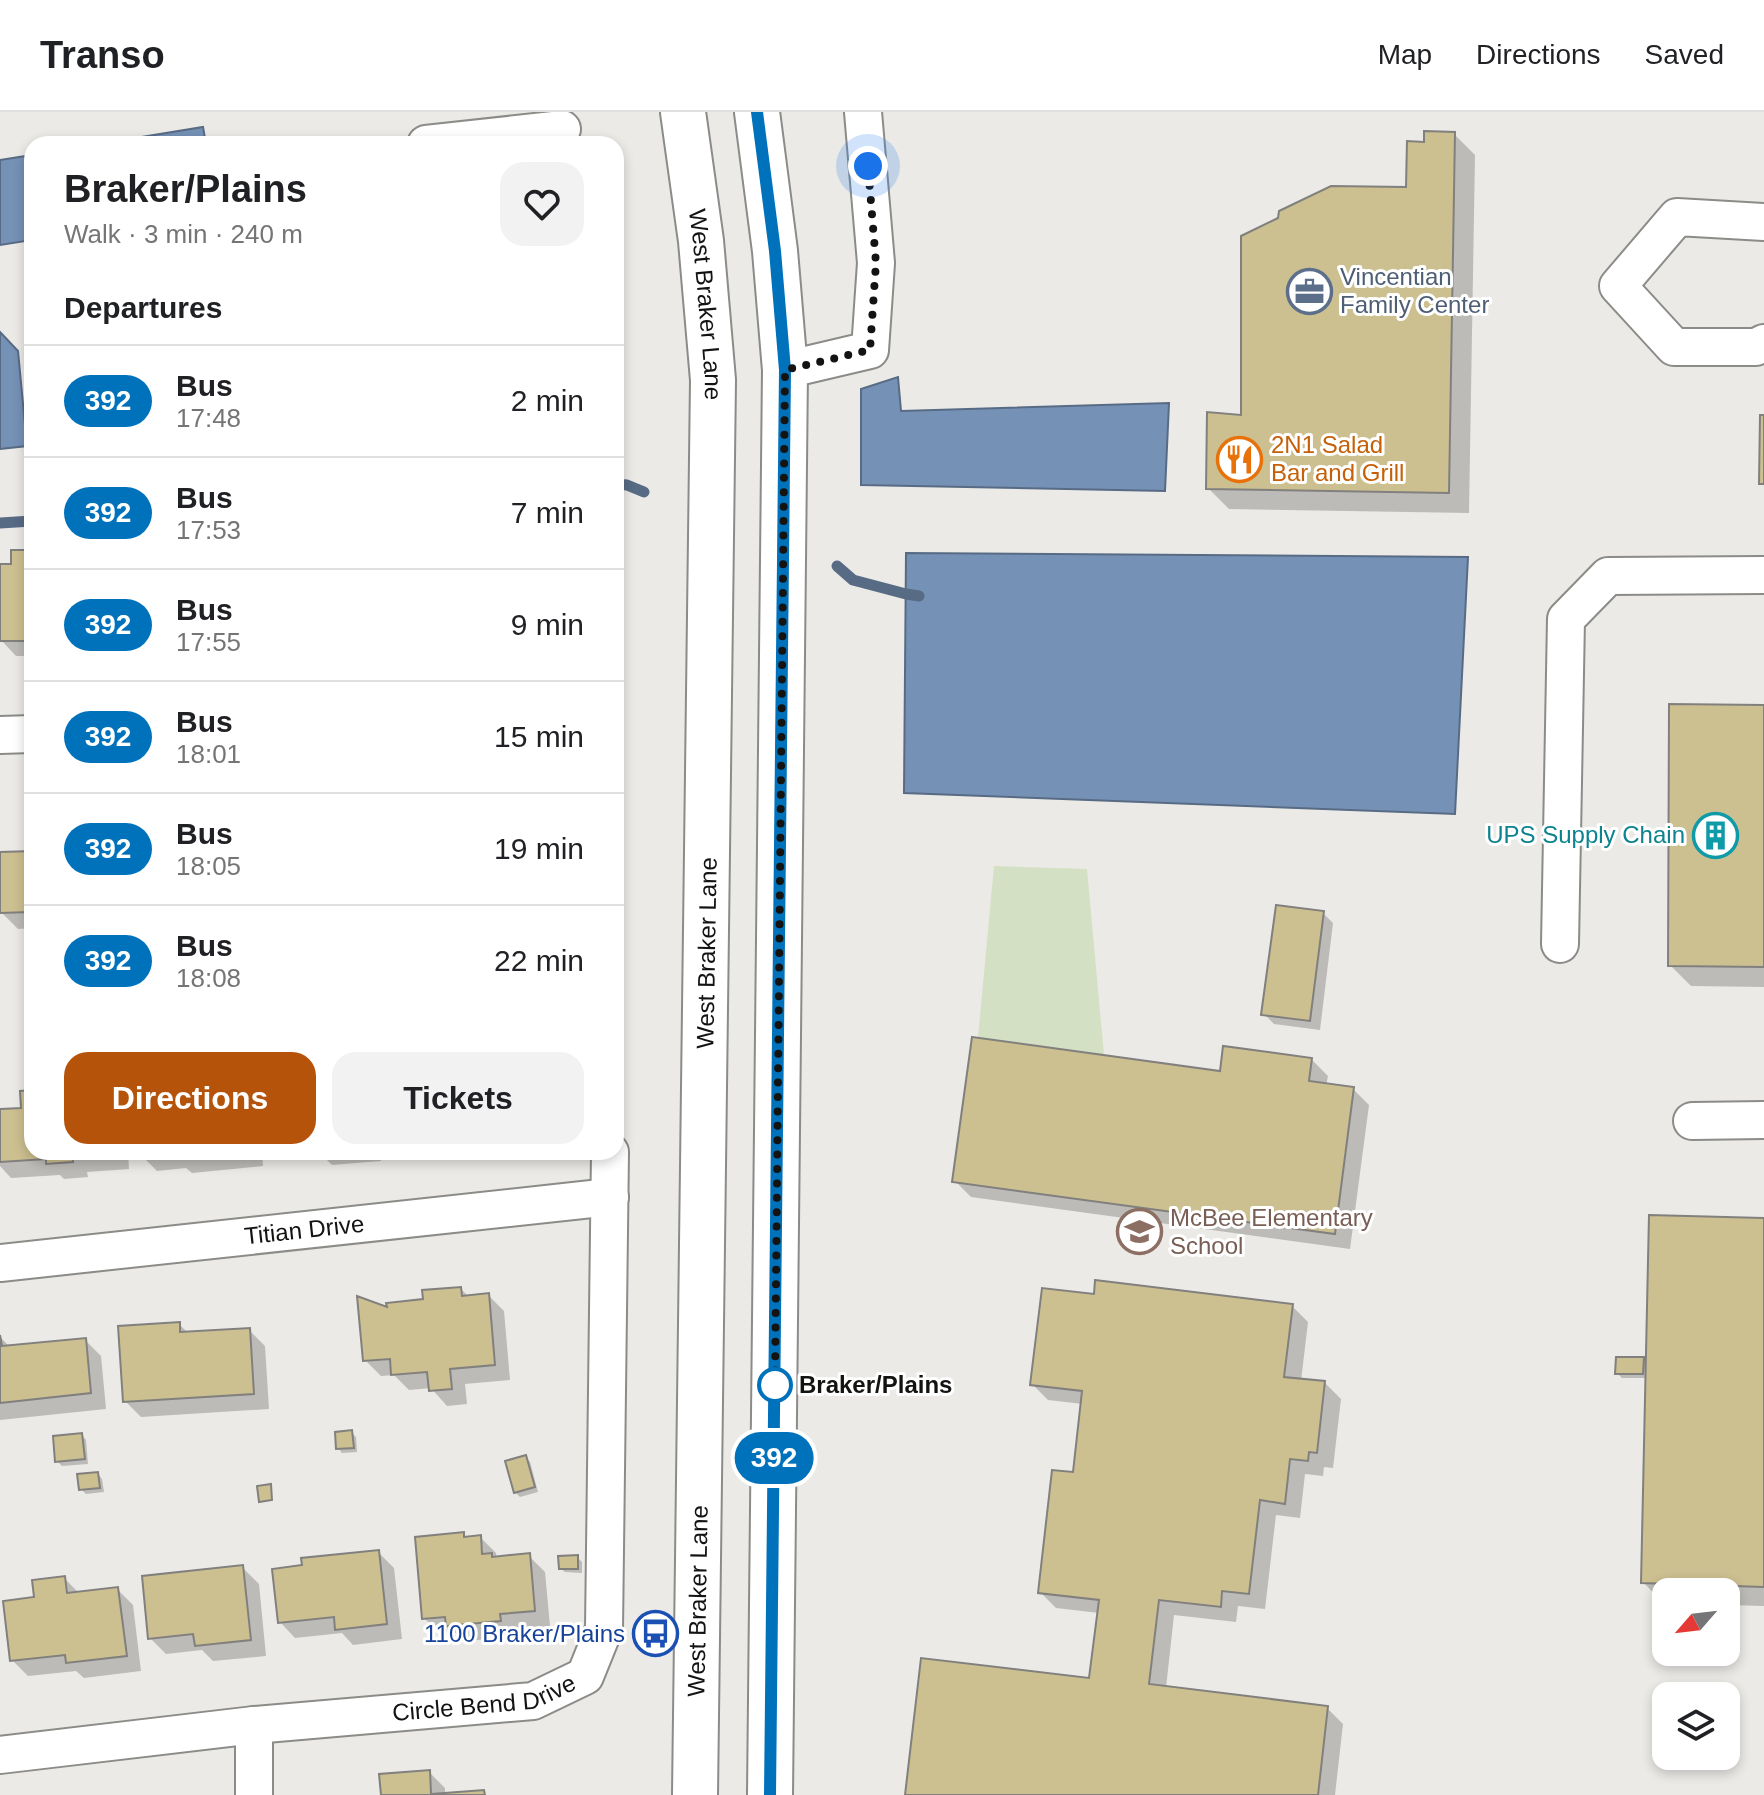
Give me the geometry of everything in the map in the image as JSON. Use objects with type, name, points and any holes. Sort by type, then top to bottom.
[{"type":"main road","name":"West Braker Lane","points":[[683,112],[701,241],[713,380],[695,1795]]},
{"type":"main road","points":[[757,112],[775,251],[785,370],[770,1795]]},
{"type":"street","points":[[785,370],[870,350],[876,263],[863,112]]},
{"type":"street","points":[[494,136],[563,128]]},
{"type":"street","points":[[1764,222],[1677,217],[1618,286],[1674,347],[1756,347],[1764,343]]},
{"type":"street","points":[[1560,944],[1566,619],[1608,576],[1764,575]]},
{"type":"street","points":[[0,735],[24,734]]},
{"type":"street","points":[[1692,1121],[1764,1120]]},
{"type":"street","name":"Circle Bend Drive","points":[[0,1755],[254,1725],[533,1701],[585,1676],[604,1629],[610,1160]]},
{"type":"street","name":"Titian Drive","points":[[0,1263],[610,1197]]},
{"type":"street","points":[[254,1725],[254,1795]]},
{"type":"green space","points":[[994,866],[1087,869],[1104,1055],[978,1038]]},
{"type":"water","points":[[203,127],[205,136],[148,136]]},
{"type":"water","points":[[24,156],[24,241],[0,245],[0,160]]},
{"type":"water","points":[[0,332],[18,351],[24,446],[0,449]]},
{"type":"water","points":[[898,377],[901,411],[1169,403],[1165,491],[861,485],[861,389]]},
{"type":"water","points":[[906,553],[1468,557],[1455,814],[904,793]]},
{"type":"building","points":[[1424,131],[1455,132],[1449,493],[1206,489],[1207,412],[1241,415],[1241,236],[1278,218],[1279,211],[1331,186],[1406,187],[1407,141],[1424,142]]},
{"type":"building","points":[[1760,415],[1764,415],[1764,484],[1759,484]]},
{"type":"building","points":[[11,550],[24,550],[24,641],[0,641],[0,564],[11,564]]},
{"type":"building","name":"UPS Supply Chain","points":[[1669,704],[1764,705],[1764,967],[1668,966]]},
{"type":"building","points":[[24,851],[24,912],[0,913],[0,852]]},
{"type":"building","points":[[1276,905],[1324,911],[1310,1021],[1261,1015]]},
{"type":"building","points":[[972,1037],[1220,1071],[1223,1046],[1312,1058],[1309,1081],[1354,1087],[1335,1234],[952,1182]]},
{"type":"building","points":[[20,1091],[24,1091],[24,1160],[31,1160],[0,1162],[0,1109],[21,1108]]},
{"type":"building","points":[[46,1160],[73,1162],[46,1164]]},
{"type":"building","points":[[1649,1215],[1764,1218],[1764,1587],[1740,1586],[1740,1578],[1652,1578],[1652,1583],[1641,1583]]},
{"type":"building","points":[[1095,1280],[1293,1304],[1284,1377],[1325,1381],[1317,1453],[1309,1452],[1308,1461],[1290,1459],[1285,1504],[1260,1500],[1249,1594],[1222,1591],[1221,1607],[1159,1600],[1149,1684],[1328,1706],[1318,1795],[905,1795],[921,1658],[1089,1678],[1099,1600],[1038,1593],[1052,1470],[1073,1472],[1082,1391],[1030,1385],[1042,1288],[1094,1294]]},
{"type":"building","points":[[461,1287],[462,1296],[489,1293],[495,1365],[450,1369],[452,1389],[429,1391],[427,1372],[391,1375],[390,1359],[363,1361],[357,1296],[387,1307],[386,1303],[423,1299],[422,1290]]},
{"type":"building","points":[[180,1322],[180,1332],[250,1328],[254,1394],[123,1402],[118,1326]]},
{"type":"building","points":[[0,1335],[2,1346],[86,1338],[91,1393],[0,1403]]},
{"type":"building","points":[[1616,1357],[1644,1357],[1643,1374],[1615,1374]]},
{"type":"building","points":[[352,1430],[354,1448],[336,1449],[335,1432]]},
{"type":"building","points":[[82,1433],[85,1459],[55,1462],[53,1436]]},
{"type":"building","points":[[526,1455],[535,1487],[514,1493],[505,1461]]},
{"type":"building","points":[[98,1472],[100,1488],[79,1490],[77,1474]]},
{"type":"building","points":[[271,1484],[272,1500],[259,1502],[257,1486]]},
{"type":"building","points":[[464,1532],[464,1537],[481,1535],[482,1554],[492,1553],[492,1557],[530,1553],[535,1611],[500,1614],[501,1621],[446,1626],[445,1617],[422,1619],[415,1537]]},
{"type":"building","points":[[379,1550],[387,1624],[335,1630],[334,1617],[278,1623],[272,1569],[302,1565],[301,1558]]},
{"type":"building","points":[[578,1555],[578,1569],[559,1569],[558,1556]]},
{"type":"building","points":[[243,1565],[251,1640],[195,1646],[193,1634],[148,1639],[142,1576]]},
{"type":"building","points":[[65,1576],[67,1593],[118,1587],[127,1656],[66,1663],[65,1655],[10,1661],[3,1601],[34,1597],[32,1580]]},
{"type":"building","points":[[430,1770],[431,1794],[484,1790],[485,1795],[381,1795],[379,1774]]},
{"type":"waterway","points":[[624,485],[644,492]]},
{"type":"waterway","points":[[0,523],[24,522]]},
{"type":"waterway","points":[[837,566],[853,580],[919,596]]},
{"type":"bus line","name":"392","points":[[757,112],[775,251],[785,370],[770,1795]]},
{"type":"place","name":"Vincentian Family Center","points":[[1309,291]]},
{"type":"place","name":"2N1 Salad Bar and Grill","points":[[1240,459]]},
{"type":"place","name":"UPS Supply Chain","points":[[1716,835]]},
{"type":"place","name":"McBee Elementary School","points":[[1139,1232]]},
{"type":"place","name":"Braker/Plains","points":[[775,1385]]},
{"type":"place","name":"1100 Braker/Plains","points":[[656,1634]]},
{"type":"route","points":[[775,1385],[785,370],[870,350],[876,263],[868,166]]}]
